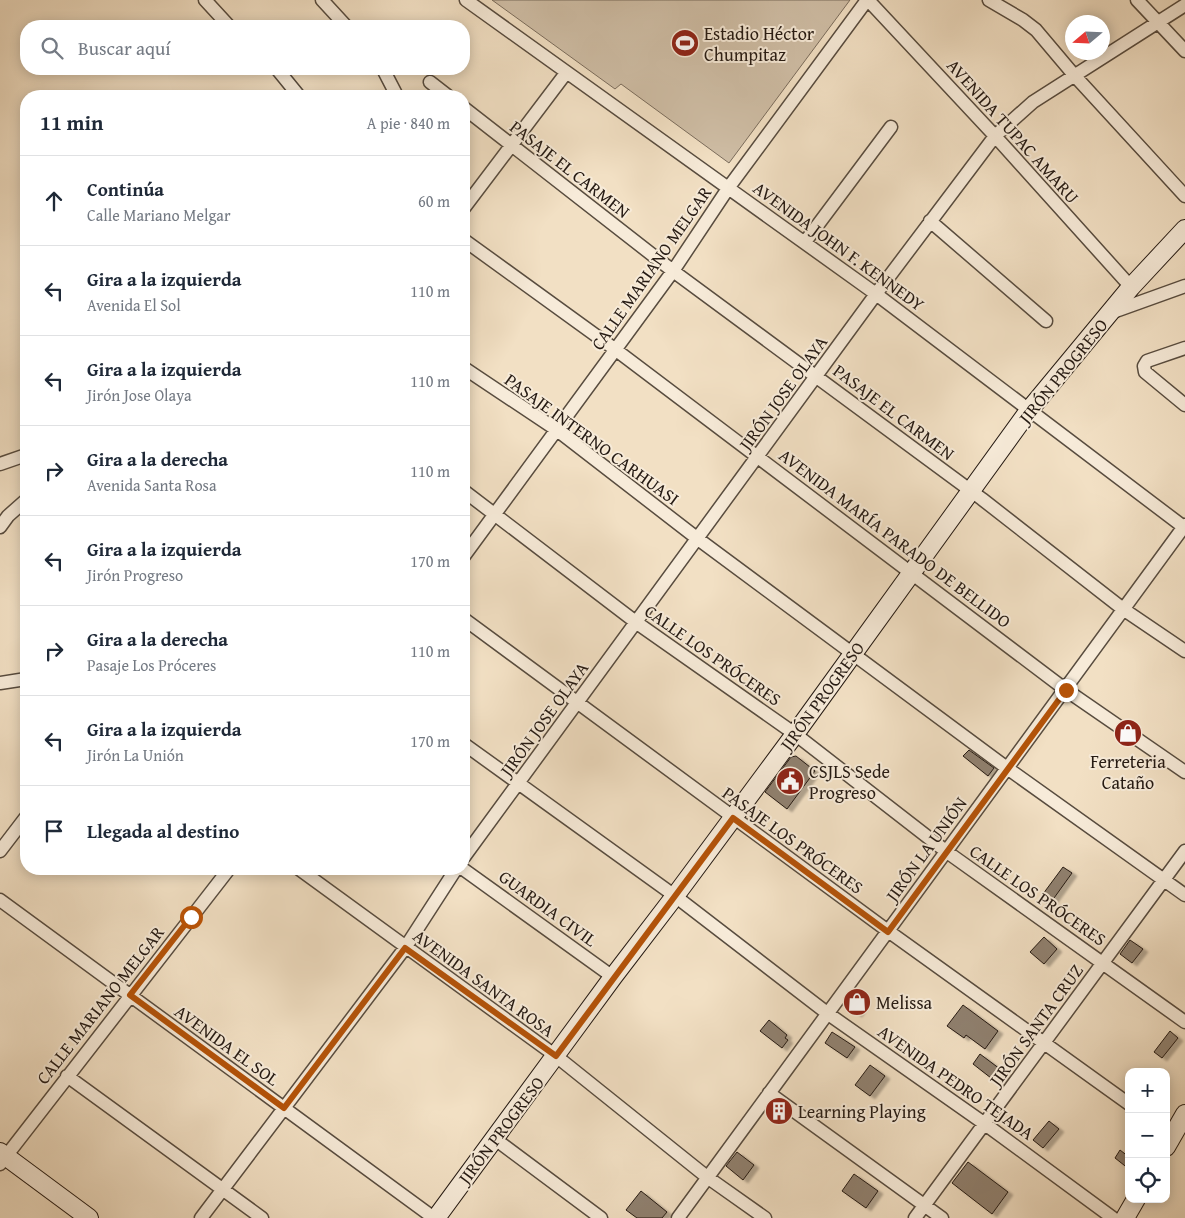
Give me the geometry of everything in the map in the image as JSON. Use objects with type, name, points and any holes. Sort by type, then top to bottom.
[{"type":"street","points":[[205,0],[223,20]]},
{"type":"street","points":[[322,0],[340,20]]},
{"type":"street","name":"AVENIDA JOHN F. KENNEDY","points":[[466,0],[876,294],[1184,527]]},
{"type":"street","name":"AVENIDA TUPAC AMARU","points":[[868,0],[995,136],[1131,287]]},
{"type":"street","name":"CALLE MARIANO MELGAR","points":[[470,548],[673,272],[729,187],[868,0]]},
{"type":"street","points":[[989,0],[1036,30],[1074,75],[1185,196]]},
{"type":"street","points":[[1136,0],[1185,51]]},
{"type":"street","name":"JIRÓN JOSE OLAYA","points":[[470,849],[876,294],[995,136],[1033,102],[1185,5]]},
{"type":"street","points":[[470,200],[566,73]]},
{"type":"street","points":[[282,75],[294,90]]},
{"type":"street","points":[[386,75],[394,90]]},
{"type":"street","points":[[430,82],[440,90]]},
{"type":"street","name":"PASAJE EL CARMEN","points":[[470,113],[673,272],[971,491],[1123,609],[1185,651]]},
{"type":"street","points":[[804,242],[891,127]]},
{"type":"street","points":[[930,222],[1046,321]]},
{"type":"street","points":[[1110,313],[1131,287],[1185,229]]},
{"type":"street","name":"AVENIDA MARÍA PARADO DE BELLIDO","points":[[470,244],[758,456],[1066,690],[1185,772]]},
{"type":"street","name":"JIRÓN PROGRESO","points":[[435,1218],[795,734],[1030,409],[1110,313],[1185,286]]},
{"type":"street","points":[[1185,348],[1147,361],[1144,366],[1145,372],[1185,405]]},
{"type":"street","name":"PASAJE INTERNO CARHUASI","points":[[470,372],[557,430],[698,539],[854,653]]},
{"type":"street","points":[[0,464],[20,457]]},
{"type":"street","name":"CALLE LOS PRÓCERES","points":[[470,495],[637,623],[795,734],[946,852],[1185,1022]]},
{"type":"street","points":[[1,526],[8,516],[20,505]]},
{"type":"street","name":"JIRÓN LA UNIÓN","points":[[678,1218],[1184,527]]},
{"type":"street","name":"PASAJE LOS PRÓCERES","points":[[470,623],[888,932],[1125,1101]]},
{"type":"street","points":[[854,653],[1007,768],[1185,895]]},
{"type":"street","points":[[0,683],[20,680]]},
{"type":"street","name":"AVENIDA PEDRO TEJADA","points":[[470,748],[675,896],[827,1013],[985,1124],[1114,1218]]},
{"type":"street","points":[[0,852],[20,825]]},
{"type":"street","name":"JIRÓN SANTA CRUZ","points":[[915,1218],[1185,851]]},
{"type":"street","name":"GUARDIA CIVIL","points":[[470,874],[613,977]]},
{"type":"street","name":"CALLE MARIANO MELGAR","points":[[2,1158],[224,875]]},
{"type":"street","name":"AVENIDA SANTA ROSA","points":[[307,875],[556,1056],[707,1177],[765,1218]]},
{"type":"street","points":[[201,1218],[405,948],[452,875]]},
{"type":"street","name":"AVENIDA EL SOL","points":[[0,900],[435,1218]]},
{"type":"street","points":[[67,1076],[262,1218]]},
{"type":"street","points":[[769,1093],[942,1218]]},
{"type":"street","points":[[1170,1135],[1185,1114]]},
{"type":"street","points":[[495,1138],[601,1218]]},
{"type":"street","points":[[2,1158],[89,1218]]},
{"type":"street","points":[[1125,1218],[1134,1203]]},
{"type":"shaded area","name":"Estadio Héctor Chumpitaz","points":[[492,0],[850,0],[729,163],[621,84],[615,89]]},
{"type":"building","points":[[969,750],[994,768],[988,776],[963,756]]},
{"type":"building","name":"CSJLS Sede Progreso","points":[[796,756],[815,771],[787,809],[765,792],[791,757]]},
{"type":"building","points":[[1063,867],[1072,873],[1049,905],[1040,898]]},
{"type":"building","points":[[1044,937],[1057,949],[1044,964],[1030,952]]},
{"type":"building","points":[[1130,940],[1143,949],[1132,963],[1120,954]]},
{"type":"building","points":[[853,993],[865,1002],[857,1014],[851,1010],[849,999]]},
{"type":"building","points":[[963,1005],[998,1031],[985,1049],[966,1035],[964,1038],[947,1026]]},
{"type":"building","points":[[769,1020],[787,1035],[785,1038],[788,1040],[782,1048],[760,1031]]},
{"type":"building","points":[[1170,1031],[1178,1038],[1162,1058],[1154,1052]]},
{"type":"building","points":[[832,1032],[855,1047],[847,1058],[825,1043]]},
{"type":"building","points":[[980,1054],[1008,1075],[1000,1085],[973,1064]]},
{"type":"building","points":[[870,1065],[885,1076],[870,1096],[855,1085]]},
{"type":"building","points":[[1049,1121],[1059,1129],[1043,1148],[1033,1140]]},
{"type":"building","points":[[1120,1150],[1125,1154],[1125,1166],[1115,1158]]},
{"type":"building","points":[[737,1152],[754,1165],[743,1180],[726,1166]]},
{"type":"building","points":[[968,1162],[1008,1192],[992,1214],[952,1183]]},
{"type":"building","points":[[854,1174],[878,1191],[866,1208],[842,1191]]},
{"type":"building","points":[[641,1191],[667,1212],[662,1218],[637,1218],[626,1210]]},
{"type":"place","name":"Estadio Héctor Chumpitaz","points":[[685,43]]},
{"type":"place","name":"Ferreteria Cataño","points":[[1128,733]]},
{"type":"place","name":"CSJLS Sede Progreso","points":[[790,781]]},
{"type":"place","name":"Melissa","points":[[857,1002]]},
{"type":"place","name":"Learning Playing","points":[[779,1111]]},
{"type":"route","points":[[191,917],[130,995],[284,1108],[405,948],[556,1056],[733,818],[888,932],[1066,690]]}]
